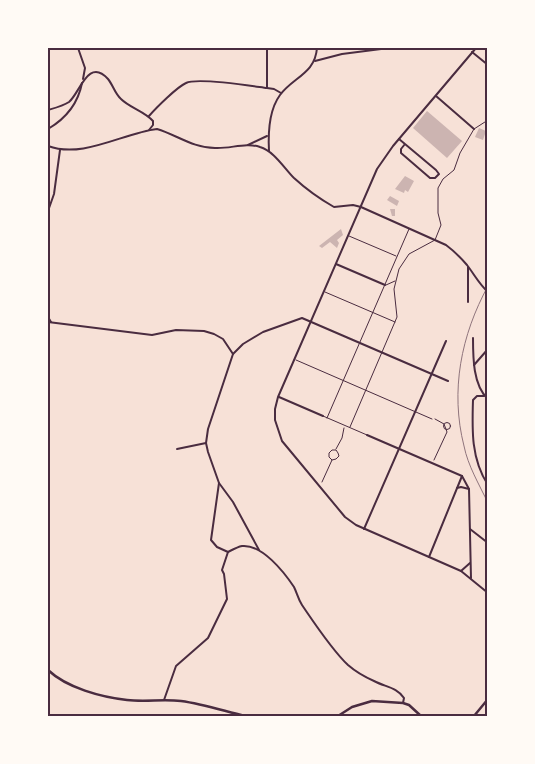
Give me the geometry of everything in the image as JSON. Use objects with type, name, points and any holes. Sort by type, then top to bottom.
[{"type":"street","points":[[48,130],[68,114],[80,95],[85,68],[78,48]]},
{"type":"street","points":[[267,48],[267,88]]},
{"type":"street","points":[[269,151],[268,135],[273,108],[281,93],[315,61],[317,48]]},
{"type":"street","points":[[315,61],[342,54],[389,48]]},
{"type":"street","points":[[476,48],[399,139],[378,168],[278,397],[275,420],[282,441],[350,522],[461,571],[488,593]]},
{"type":"street","points":[[472,52],[488,65]]},
{"type":"street","points":[[48,110],[69,102],[76,95],[83,80],[90,74],[102,74],[108,79],[119,98],[149,116],[153,121],[153,125],[149,130]]},
{"type":"street","points":[[149,116],[156,107],[187,82],[207,81],[267,88],[281,93]]},
{"type":"street","points":[[436,96],[474,128]]},
{"type":"street","points":[[350,427],[396,323],[394,298],[399,269],[405,259],[414,251],[434,240],[441,225],[437,199],[438,188],[443,180],[454,170],[460,153],[474,128],[488,120]]},
{"type":"street","points":[[48,146],[60,150],[85,148],[157,129],[184,141],[205,147],[246,145],[260,147],[269,151],[294,178],[334,207],[353,205],[361,207],[434,240],[451,250],[468,267],[482,287],[488,292]]},
{"type":"street","points":[[246,145],[268,135]]},
{"type":"street","points":[[399,139],[436,170],[443,180]]},
{"type":"street","points":[[405,144],[401,149],[401,153],[430,178],[435,178],[438,175]]},
{"type":"street","points":[[48,211],[54,194],[60,150]]},
{"type":"street","points":[[327,418],[409,229]]},
{"type":"street","points":[[348,236],[397,256]]},
{"type":"street","points":[[336,264],[385,285],[396,281]]},
{"type":"street","points":[[468,267],[468,302]]},
{"type":"street","points":[[324,292],[396,323]]},
{"type":"street","points":[[48,317],[49,322],[152,335],[176,330],[204,331],[223,339],[233,354]]},
{"type":"street","points":[[403,703],[404,698],[397,690],[376,682],[349,666],[334,649],[300,603],[295,589],[285,575],[259,550],[233,502],[219,482],[206,443],[208,429],[233,354],[243,344],[263,332],[302,318],[448,381]]},
{"type":"street","points":[[473,338],[474,371],[487,399]]},
{"type":"street","points":[[364,529],[446,341]]},
{"type":"street","points":[[474,365],[488,349]]},
{"type":"street","points":[[295,360],[432,419]]},
{"type":"street","points":[[484,396],[477,396],[473,400],[472,438],[480,471],[488,485]]},
{"type":"street","points":[[278,397],[462,476],[469,490],[470,578]]},
{"type":"street","points":[[177,449],[206,443]]},
{"type":"street","points":[[428,557],[462,476]]},
{"type":"street","points":[[219,482],[211,540],[217,547],[228,552],[242,546],[259,550]]},
{"type":"street","points":[[457,488],[461,487],[469,490]]},
{"type":"street","points":[[469,529],[488,543]]},
{"type":"street","points":[[164,701],[176,666],[208,638],[227,599],[222,570],[228,552]]},
{"type":"street","points":[[461,571],[470,562]]},
{"type":"street","points":[[48,670],[54,676],[76,687],[101,695],[126,700],[200,704],[245,716]]},
{"type":"street","points":[[474,716],[488,699]]},
{"type":"street","points":[[338,716],[361,703],[372,701],[403,703],[409,705],[421,716]]},
{"type":"path","points":[[432,419],[444,424],[443,427],[447,430]]},
{"type":"path","points":[[434,460],[450,427],[450,423],[444,424]]},
{"type":"path","points":[[332,460],[329,457],[329,453],[332,450],[336,450],[342,438],[344,425]]},
{"type":"path","points":[[319,486],[332,460],[339,456],[336,450]]},
{"type":"building","points":[[427,111],[462,141],[447,158],[413,128]]},
{"type":"building","points":[[479,128],[486,131],[483,140],[475,137]]},
{"type":"building","points":[[405,176],[414,181],[408,192],[405,190],[404,193],[395,189]]},
{"type":"building","points":[[390,196],[399,201],[397,206],[387,200]]},
{"type":"building","points":[[390,209],[395,209],[395,216],[392,216]]},
{"type":"building","points":[[341,229],[343,235],[337,240],[339,243],[337,248],[330,242],[322,248],[319,246]]},
{"type":"railway","points":[[488,286],[471,324],[465,344],[458,384],[460,425],[468,461],[488,503]]}]
